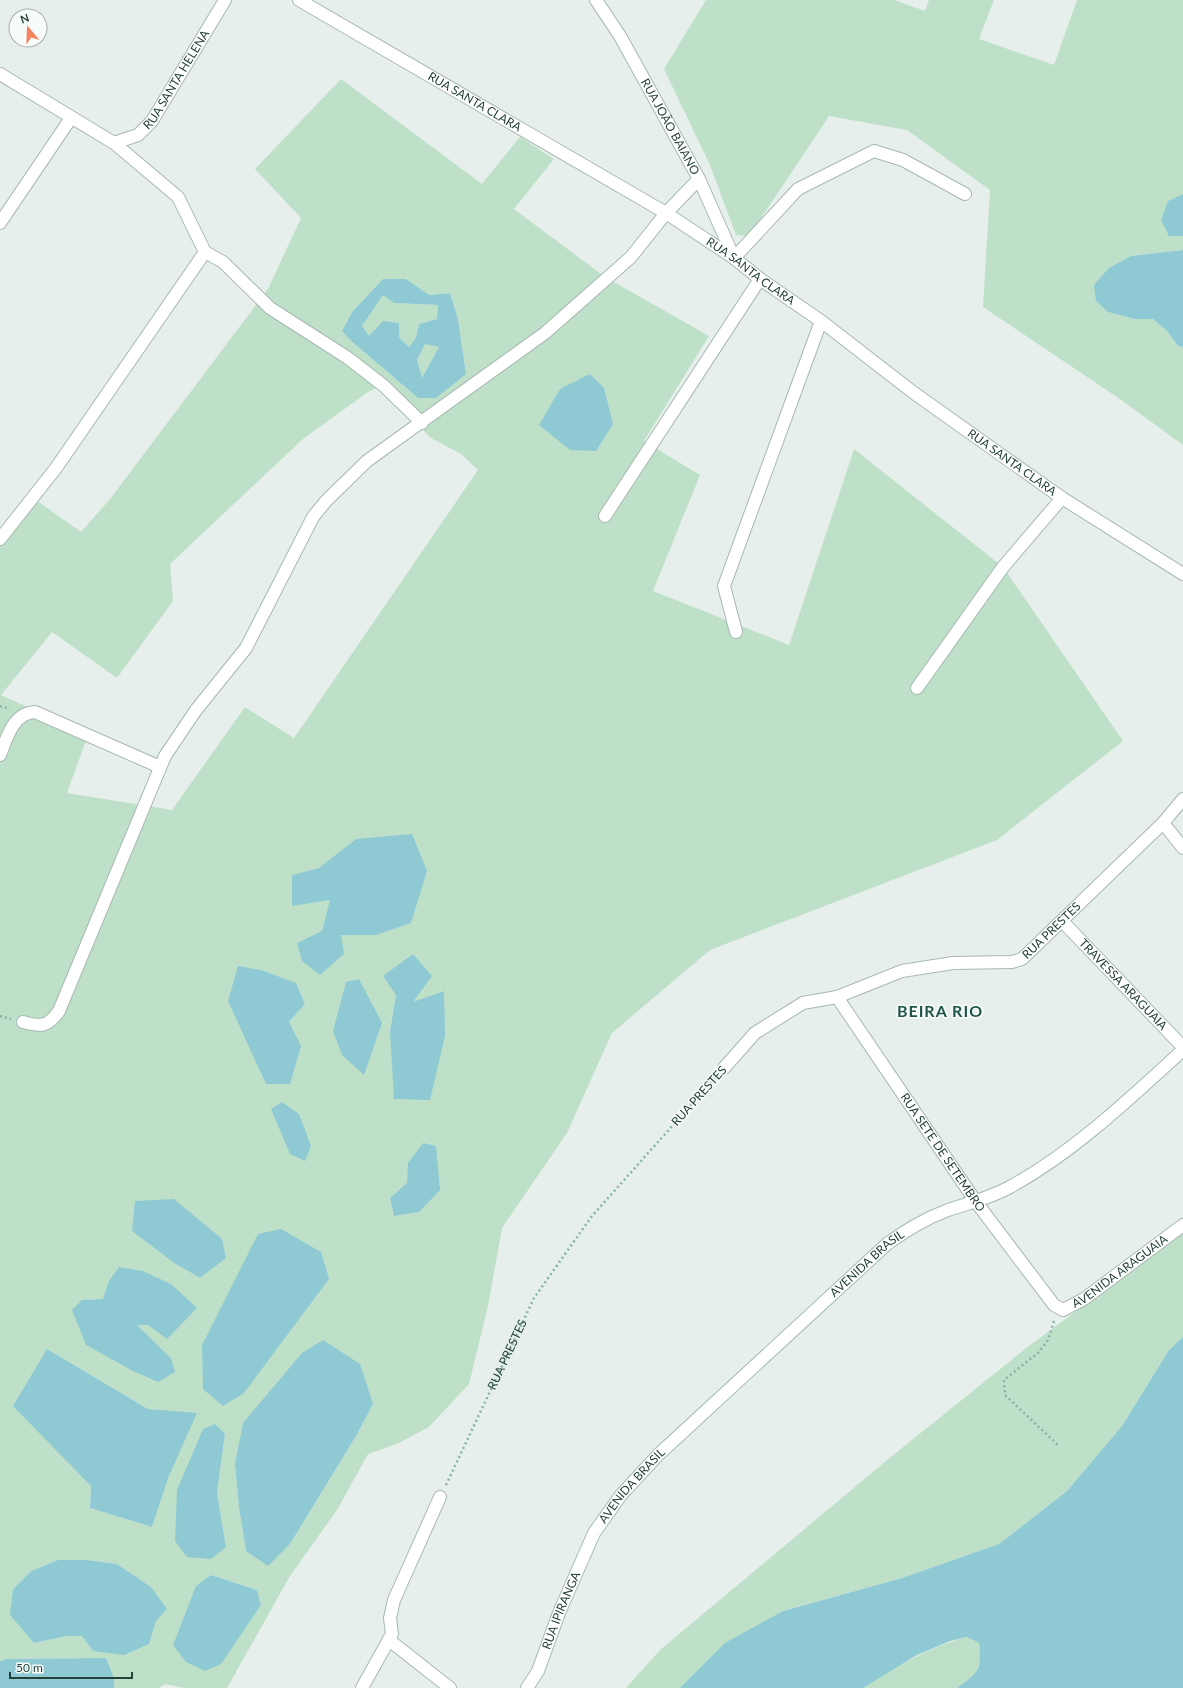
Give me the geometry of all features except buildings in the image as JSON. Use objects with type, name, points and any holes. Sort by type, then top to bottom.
[{"type":"street","name":"RUA SANTA HELENA","points":[[114,143],[138,135],[152,121],[225,0]]},
{"type":"street","name":"RUA SANTA CLARA","points":[[299,0],[666,213],[734,258],[760,280],[821,321],[914,393],[1062,498],[1183,574]]},
{"type":"street","name":"RUA JOÃO BAIANO","points":[[596,0],[620,36],[699,179],[734,258]]},
{"type":"street","points":[[0,74],[114,143],[178,197],[205,252],[224,262],[270,308],[348,358],[384,386],[422,423]]},
{"type":"street","points":[[0,223],[72,118]]},
{"type":"street","points":[[734,258],[798,189],[874,151],[903,160],[965,194]]},
{"type":"street","points":[[23,1022],[38,1026],[52,1022],[58,1011],[165,756],[196,710],[246,648],[313,517],[326,501],[367,461],[422,423],[545,333],[631,257],[666,213],[699,179]]},
{"type":"street","points":[[0,539],[56,468],[205,252]]},
{"type":"street","points":[[605,516],[760,280]]},
{"type":"street","points":[[736,632],[724,586],[821,321]]},
{"type":"street","points":[[917,688],[1003,567],[1062,498]]},
{"type":"street","points":[[0,755],[10,730],[19,718],[26,712],[35,712],[160,768]]},
{"type":"street","name":"RUA PRESTES","points":[[724,1068],[754,1033],[802,1003],[837,996],[902,971],[953,963],[1012,962],[1022,959],[1163,823],[1183,800]]},
{"type":"street","points":[[1163,823],[1183,848]]},
{"type":"street","name":"TRAVESSA ARAGUAIA","points":[[1062,921],[1183,1049]]},
{"type":"street","name":"RUA SETE DE SETEMBRO","points":[[837,996],[976,1202],[1054,1305]]},
{"type":"street","name":"AVENIDA BRASIL","points":[[594,1533],[621,1495],[658,1455],[887,1244],[915,1224],[948,1210],[976,1202],[1008,1188],[1041,1169],[1139,1089],[1183,1049]]},
{"type":"street","name":"AVENIDA ARAGUAIA","points":[[1054,1305],[1063,1310],[1084,1299],[1183,1225]]},
{"type":"street","points":[[362,1688],[392,1634],[390,1618],[394,1600],[440,1497]]},
{"type":"street","name":"RUA IPIRANGA","points":[[527,1688],[538,1671],[559,1613],[594,1533]]},
{"type":"street","points":[[389,1640],[450,1688]]},
{"type":"path","name":"RUA PRESTES","points":[[440,1497],[534,1298],[592,1216],[724,1068]]},
{"type":"path","points":[[1054,1305],[1055,1319],[1048,1340],[1039,1352],[1004,1380],[1005,1395],[1058,1446]]},
{"type":"green space","points":[[706,0],[894,0],[925,11],[929,0],[994,0],[979,39],[1054,65],[1077,0],[1183,0],[1183,194],[1168,201],[1169,236],[1183,236],[1183,250],[1131,256],[1108,312],[1134,319],[1153,319],[1167,331],[1178,346],[1183,347],[1183,445],[1117,397],[983,307],[990,190],[907,130],[829,116],[749,236],[736,235],[710,165],[664,69]]},
{"type":"green space","points":[[341,79],[482,184],[520,137],[554,159],[514,209],[605,277],[709,336],[644,441],[700,475],[653,591],[789,645],[854,449],[1003,567],[1123,741],[997,840],[710,950],[612,1033],[567,1133],[502,1228],[488,1306],[469,1384],[429,1427],[397,1444],[368,1454],[337,1510],[290,1576],[227,1688],[184,1688],[165,1684],[159,1688],[114,1688],[114,1678],[106,1658],[6,1659],[0,1661],[0,539],[33,498],[81,532],[110,499],[268,289],[301,218],[255,169]],"holes":[[[383,279],[406,279],[428,295],[450,293],[458,319],[466,374],[418,398],[350,340],[342,331],[352,312]],[[379,387],[431,438],[461,454],[478,470],[294,738],[245,707],[172,810],[67,793],[88,735],[1,695],[52,632],[117,678],[173,601],[170,564],[303,439],[368,392]],[[319,868],[376,935],[341,935],[322,931],[331,900],[292,905],[293,875]],[[296,983],[305,1004],[289,1022]],[[443,991],[390,1031],[396,995],[412,1003]],[[409,1163],[419,1212],[394,1216],[390,1198],[407,1183]],[[132,1231],[200,1278],[174,1263]],[[103,1299],[197,1308],[148,1325],[137,1325],[171,1358],[82,1300]],[[47,1349],[148,1409],[196,1414],[169,1476],[152,1527],[90,1508],[91,1486]],[[373,1404],[356,1436],[290,1544],[246,1551],[239,1508],[235,1464]],[[203,1429],[225,1434],[217,1492],[226,1547]],[[58,1560],[87,1560],[117,1564],[151,1587],[156,1621],[149,1644],[93,1651],[82,1636],[67,1636],[34,1643],[13,1589],[31,1571]],[[211,1575],[257,1590],[261,1605],[220,1664],[205,1671],[173,1645],[185,1616]]]},
{"type":"green space","points":[[383,294],[394,303],[438,305],[437,319],[419,324],[416,339],[409,347],[399,337],[369,337],[362,326]]},
{"type":"green space","points":[[425,343],[439,347],[422,379],[417,360]]},
{"type":"green space","points":[[1183,1232],[1183,1337],[1169,1350],[1122,1426],[1067,1491],[999,1544],[902,1578],[782,1611],[680,1688],[626,1688],[660,1650],[892,1456],[1025,1349]]},
{"type":"green space","points":[[967,1637],[979,1643],[981,1659],[975,1675],[957,1688],[863,1688],[900,1665],[926,1652]]},
{"type":"water","points":[[1183,194],[1183,236],[1169,236],[1161,220],[1168,201]]},
{"type":"water","points":[[1183,250],[1183,347],[1178,346],[1167,331],[1153,319],[1134,319],[1108,312],[1096,301],[1094,285],[1109,268],[1131,256]]},
{"type":"water","points":[[383,279],[406,279],[429,295],[450,293],[458,319],[466,374],[436,398],[418,398],[350,340],[342,331],[352,312]],"holes":[[[383,295],[394,303],[438,305],[437,319],[419,324],[416,338],[409,347],[399,337],[399,323],[383,321],[369,336],[362,326]],[[425,344],[439,347],[422,378],[417,360]]]},
{"type":"water","points":[[590,374],[604,388],[613,424],[596,451],[570,450],[539,425],[560,389]]},
{"type":"water","points":[[412,834],[427,871],[411,923],[376,935],[341,935],[344,954],[320,975],[302,961],[297,943],[322,931],[330,900],[292,906],[292,875],[319,868],[356,839]]},
{"type":"water","points":[[413,954],[432,976],[413,1002],[444,991],[445,1036],[430,1100],[394,1099],[390,1031],[396,995],[383,976]]},
{"type":"water","points":[[238,966],[261,970],[296,983],[305,1004],[289,1022],[301,1046],[290,1084],[266,1084],[228,1001]]},
{"type":"water","points":[[359,979],[382,1023],[364,1075],[342,1055],[333,1031],[346,982]]},
{"type":"water","points":[[282,1102],[299,1114],[311,1146],[305,1161],[290,1154],[271,1109]]},
{"type":"water","points":[[423,1143],[436,1146],[440,1190],[419,1212],[394,1216],[390,1198],[407,1183],[408,1163]]},
{"type":"water","points":[[174,1199],[222,1239],[226,1258],[200,1278],[174,1263],[132,1231],[135,1201]]},
{"type":"water","points":[[281,1229],[321,1252],[329,1279],[244,1393],[223,1406],[203,1389],[202,1345],[258,1234]]},
{"type":"water","points":[[119,1267],[143,1271],[171,1284],[197,1308],[167,1339],[148,1325],[137,1325],[171,1358],[175,1372],[158,1382],[133,1371],[86,1345],[72,1310],[82,1300],[103,1299],[109,1281]]},
{"type":"water","points":[[1183,1337],[1183,1688],[957,1688],[974,1674],[979,1665],[979,1643],[967,1637],[950,1641],[917,1655],[863,1688],[680,1688],[725,1643],[783,1611],[902,1578],[999,1544],[1067,1491],[1122,1426],[1169,1350]]},
{"type":"water","points":[[323,1340],[360,1364],[373,1404],[356,1436],[290,1544],[268,1566],[246,1551],[239,1508],[235,1464],[243,1423],[302,1353]]},
{"type":"water","points":[[47,1349],[148,1409],[197,1413],[169,1476],[152,1527],[90,1508],[91,1486],[13,1406]]},
{"type":"water","points":[[215,1424],[225,1434],[217,1492],[226,1547],[211,1559],[187,1557],[175,1541],[177,1490],[203,1429]]},
{"type":"water","points":[[58,1560],[87,1560],[117,1564],[151,1587],[167,1609],[156,1621],[149,1644],[124,1655],[93,1651],[82,1636],[67,1636],[34,1643],[10,1615],[13,1589],[31,1571]]},
{"type":"water","points":[[211,1575],[257,1590],[261,1605],[221,1664],[205,1671],[186,1662],[173,1645],[196,1586]]},
{"type":"water","points":[[106,1658],[114,1678],[114,1688],[0,1688],[0,1661],[6,1659]]},
{"type":"district","name":"BEIRA RIO","points":[[940,1011]]}]
